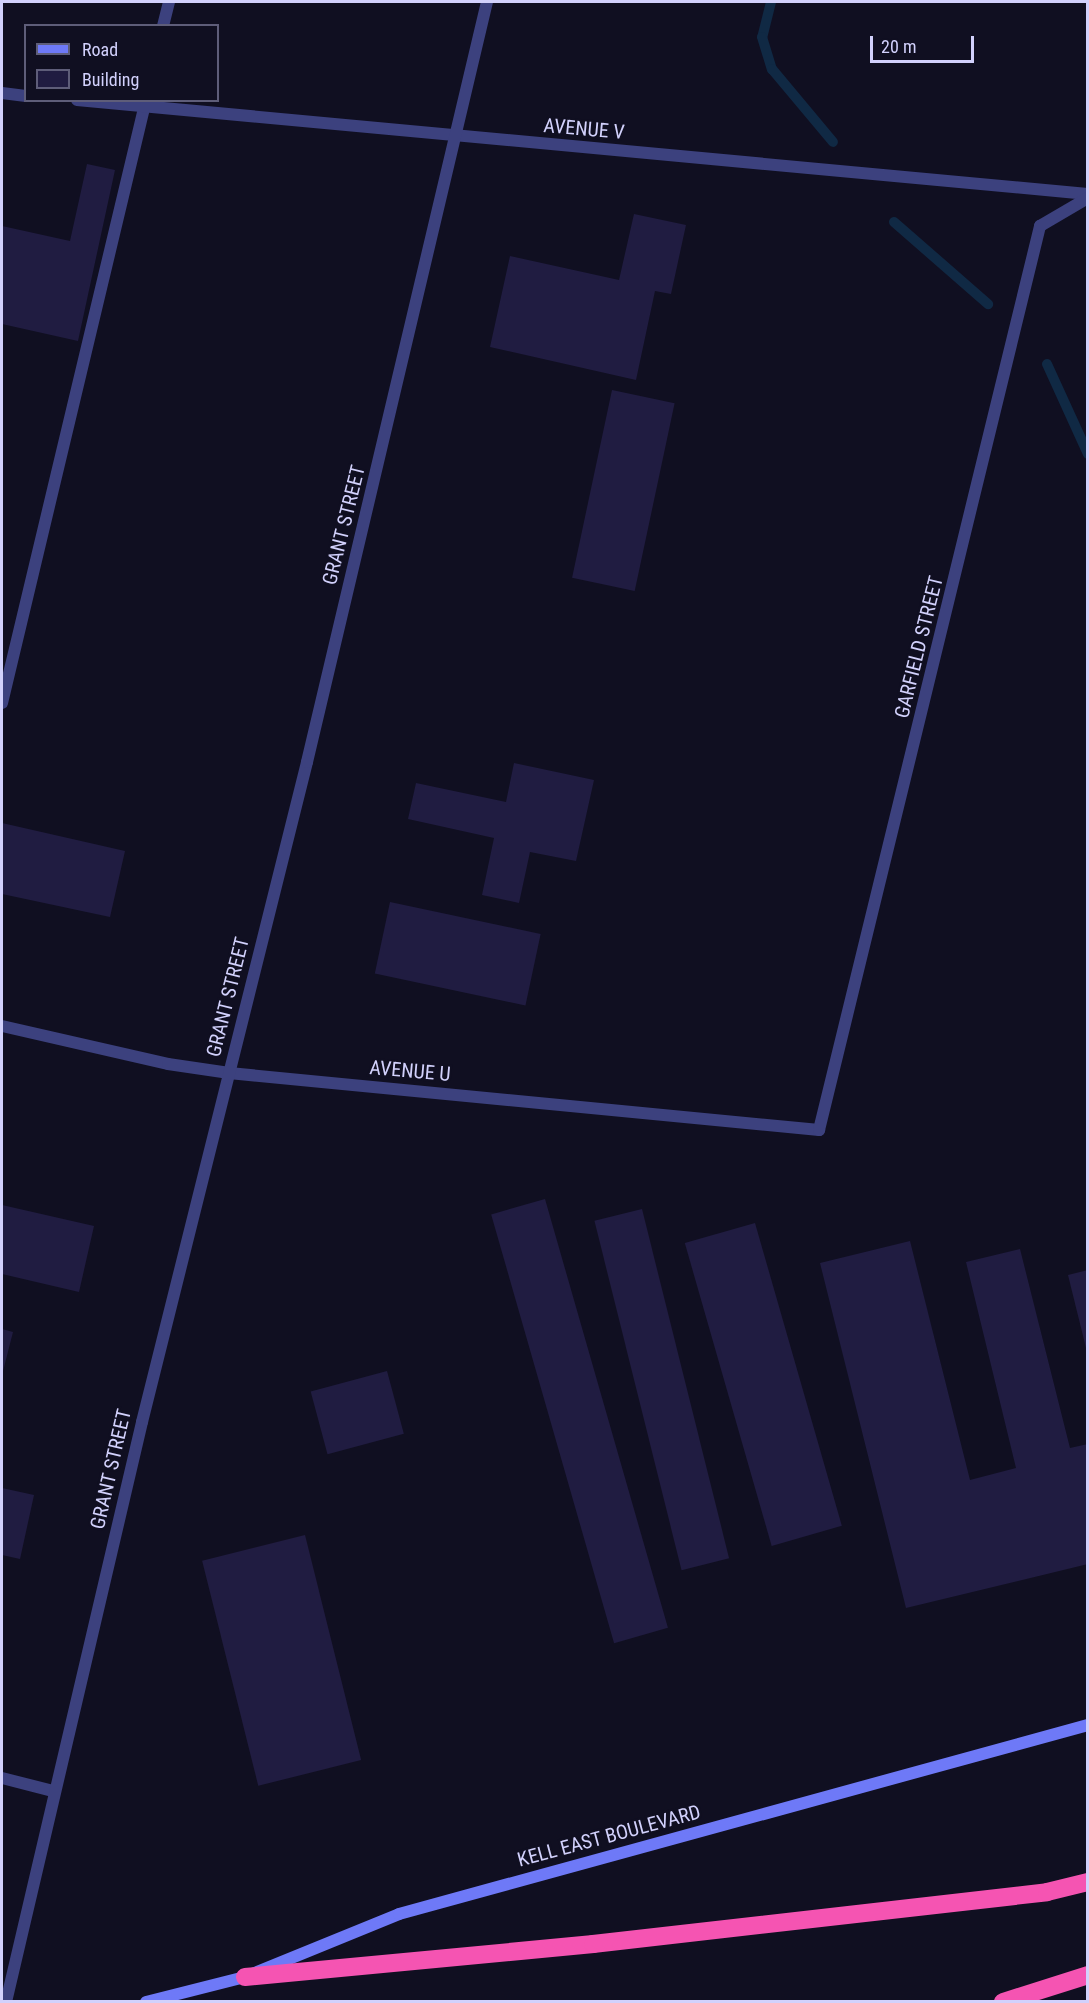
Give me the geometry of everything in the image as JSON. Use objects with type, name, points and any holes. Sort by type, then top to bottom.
[{"type":"highway","points":[[245,1977],[605,1942],[1047,1892],[1088,1882]]},
{"type":"highway","points":[[1003,2001],[1088,1975]]},
{"type":"main road","name":"KELL EAST BOULEVARD","points":[[146,2001],[245,1977],[399,1914],[1088,1725]]},
{"type":"street","points":[[164,24],[169,2]]},
{"type":"street","name":"GRANT STREET","points":[[6,2001],[53,1791],[457,138],[487,2]]},
{"type":"street","points":[[2,93],[24,96]]},
{"type":"street","name":"AVENUE V","points":[[110,102],[457,138],[1088,196]]},
{"type":"street","points":[[2,703],[145,104]]},
{"type":"street","name":"GARFIELD STREET","points":[[819,1130],[1040,226],[1088,196]]},
{"type":"street","name":"AVENUE U","points":[[2,1026],[168,1064],[229,1073],[819,1130]]},
{"type":"street","points":[[2,1778],[53,1791]]},
{"type":"building","points":[[87,164],[115,170],[78,341],[2,324],[2,226],[70,241]]},
{"type":"building","points":[[634,214],[686,225],[671,294],[655,291],[636,380],[490,347],[510,256],[619,280]]},
{"type":"building","points":[[612,390],[675,403],[635,591],[572,578]]},
{"type":"building","points":[[514,763],[594,780],[576,861],[530,852],[519,903],[482,895],[494,838],[408,819],[416,783],[506,802]]},
{"type":"building","points":[[2,823],[125,851],[110,917],[2,894]]},
{"type":"building","points":[[390,902],[541,934],[525,1005],[375,973]]},
{"type":"building","points":[[545,1199],[668,1628],[614,1643],[491,1214]]},
{"type":"building","points":[[2,1205],[94,1226],[79,1292],[2,1274]]},
{"type":"building","points":[[642,1209],[729,1558],[682,1570],[594,1221]]},
{"type":"building","points":[[755,1223],[842,1526],[772,1546],[685,1243]]},
{"type":"building","points":[[910,1241],[970,1480],[1016,1468],[966,1262],[1020,1249],[1070,1448],[1088,1444],[1088,1564],[906,1608],[820,1263]]},
{"type":"building","points":[[1088,1270],[1088,1352],[1087,1352],[1068,1275]]},
{"type":"building","points":[[2,1329],[13,1332],[2,1375]]},
{"type":"building","points":[[387,1371],[404,1434],[328,1454],[311,1391]]},
{"type":"building","points":[[2,1488],[34,1495],[20,1559],[2,1555]]},
{"type":"building","points":[[305,1535],[361,1760],[258,1786],[202,1561]]},
{"type":"waterway","points":[[771,2],[762,37],[772,69],[833,142]]},
{"type":"waterway","points":[[894,222],[988,304]]},
{"type":"waterway","points":[[1047,364],[1088,454]]}]
